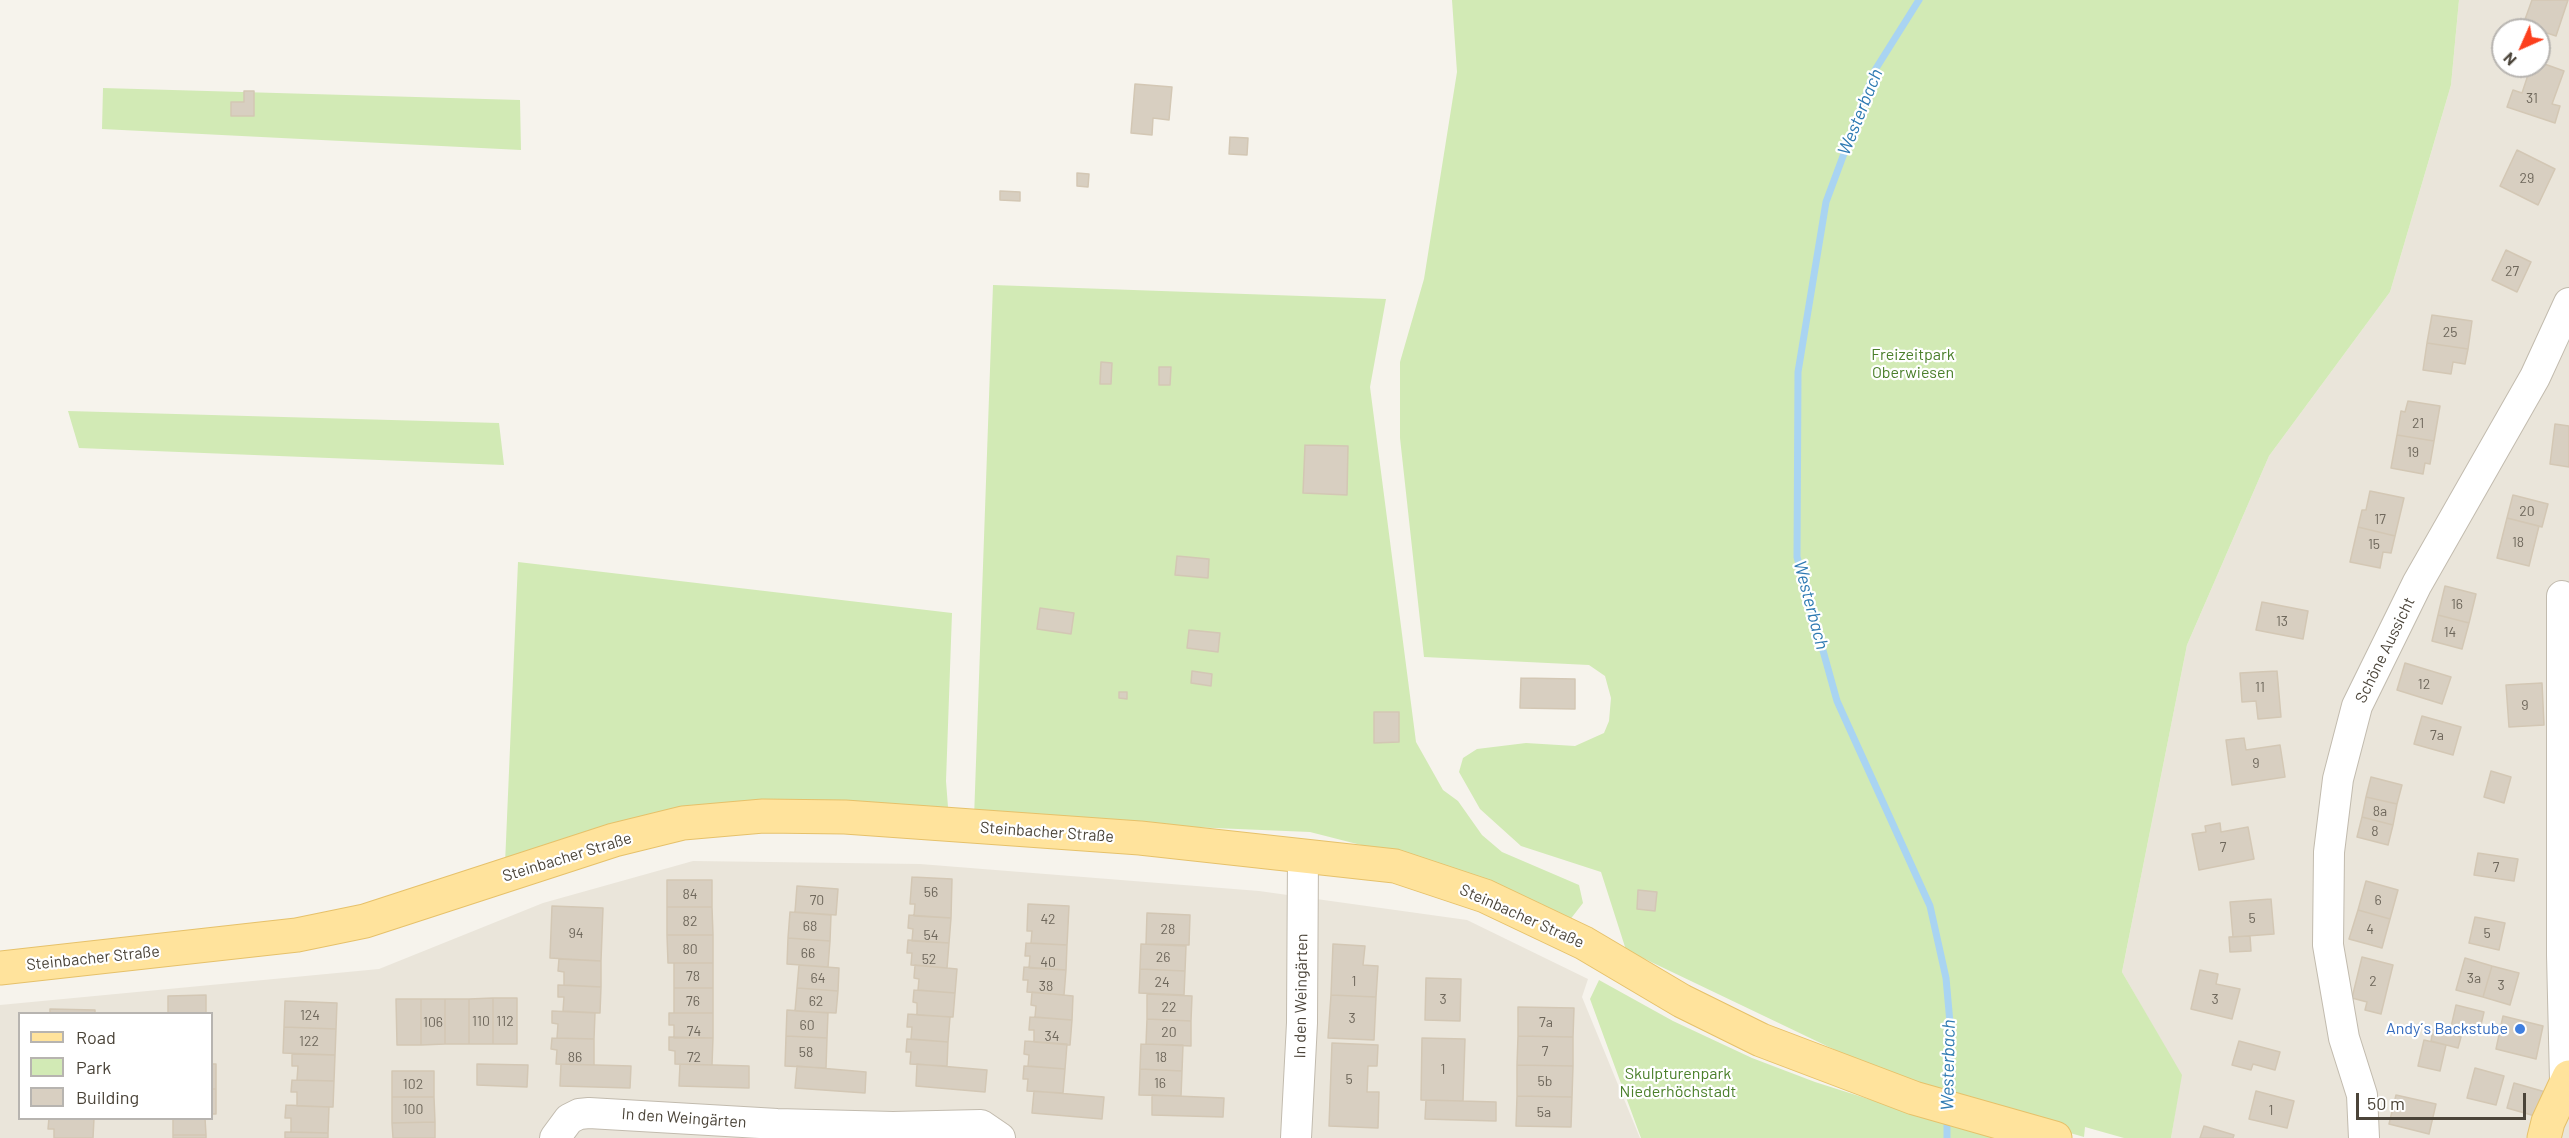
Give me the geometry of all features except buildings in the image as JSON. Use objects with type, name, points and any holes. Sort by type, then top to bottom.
[{"type":"main road","name":"Steinbacher Straße","points":[[0,968],[308,932],[365,921],[614,840],[683,823],[763,816],[845,817],[1140,838],[1395,866],[1485,896],[1593,947],[1682,1001],[1761,1040],[1930,1102],[2055,1138]]},
{"type":"main road","points":[[2544,1138],[2548,1122],[2567,1079]]},
{"type":"street","name":"Schöne Aussicht","points":[[2364,1138],[2362,1095],[2344,1038],[2328,945],[2329,852],[2338,778],[2357,706],[2417,584],[2535,377],[2569,303]]},
{"type":"street","points":[[2562,596],[2562,955],[2567,1079]]},
{"type":"street","name":"In den Weingärten","points":[[1296,1138],[1302,1023],[1303,855]]},
{"type":"street","name":"In den Weingärten","points":[[555,1138],[569,1119],[579,1114],[589,1125],[816,1131],[981,1125],[1000,1138]]},
{"type":"shaded area","points":[[2459,0],[2569,0],[2569,1138],[2171,1138],[2181,1075],[2122,972],[2187,645],[2269,456],[2390,292],[2451,85]]},
{"type":"shaded area","points":[[693,861],[920,864],[1259,891],[1467,920],[1588,979],[1582,997],[1640,1138],[0,1138],[0,1005],[379,969],[543,903]]},
{"type":"green space","name":"Freizeitpark Oberwiesen","points":[[1452,0],[2459,0],[2451,85],[2390,292],[2269,456],[2187,645],[2122,972],[2182,1075],[2171,1138],[2124,1138],[2085,1127],[2084,1137],[1931,1093],[1900,1081],[1626,950],[1601,872],[1521,846],[1480,809],[1459,772],[1463,758],[1477,749],[1526,743],[1575,746],[1604,733],[1609,721],[1611,698],[1605,676],[1589,665],[1424,657],[1400,438],[1400,362],[1424,279],[1457,72]]},
{"type":"green space","points":[[103,88],[520,100],[521,150],[102,129]]},
{"type":"green space","points":[[993,285],[1386,299],[1370,387],[1416,742],[1443,790],[1458,801],[1482,835],[1502,852],[1579,885],[1583,903],[1569,921],[1412,858],[1310,832],[974,818]]},
{"type":"green space","points":[[68,411],[499,423],[504,465],[79,448]]},
{"type":"green space","points":[[518,562],[952,613],[946,781],[948,807],[697,807],[505,864]]},
{"type":"green space","name":"Skulpturenpark Niederhöchstadt","points":[[1599,980],[1673,1021],[1752,1058],[1815,1082],[1906,1111],[2020,1138],[1641,1138],[1590,999]]},
{"type":"waterway","name":"Westerbach","points":[[1919,0],[1875,70],[1826,202],[1798,372],[1797,557],[1837,701],[1930,906],[1946,978],[1951,1034],[1948,1099]]},
{"type":"waterway","name":"Westerbach","points":[[1947,1117],[1947,1138]]},
{"type":"place","name":"Andy´s Backstube","points":[[2520,1029]]}]
